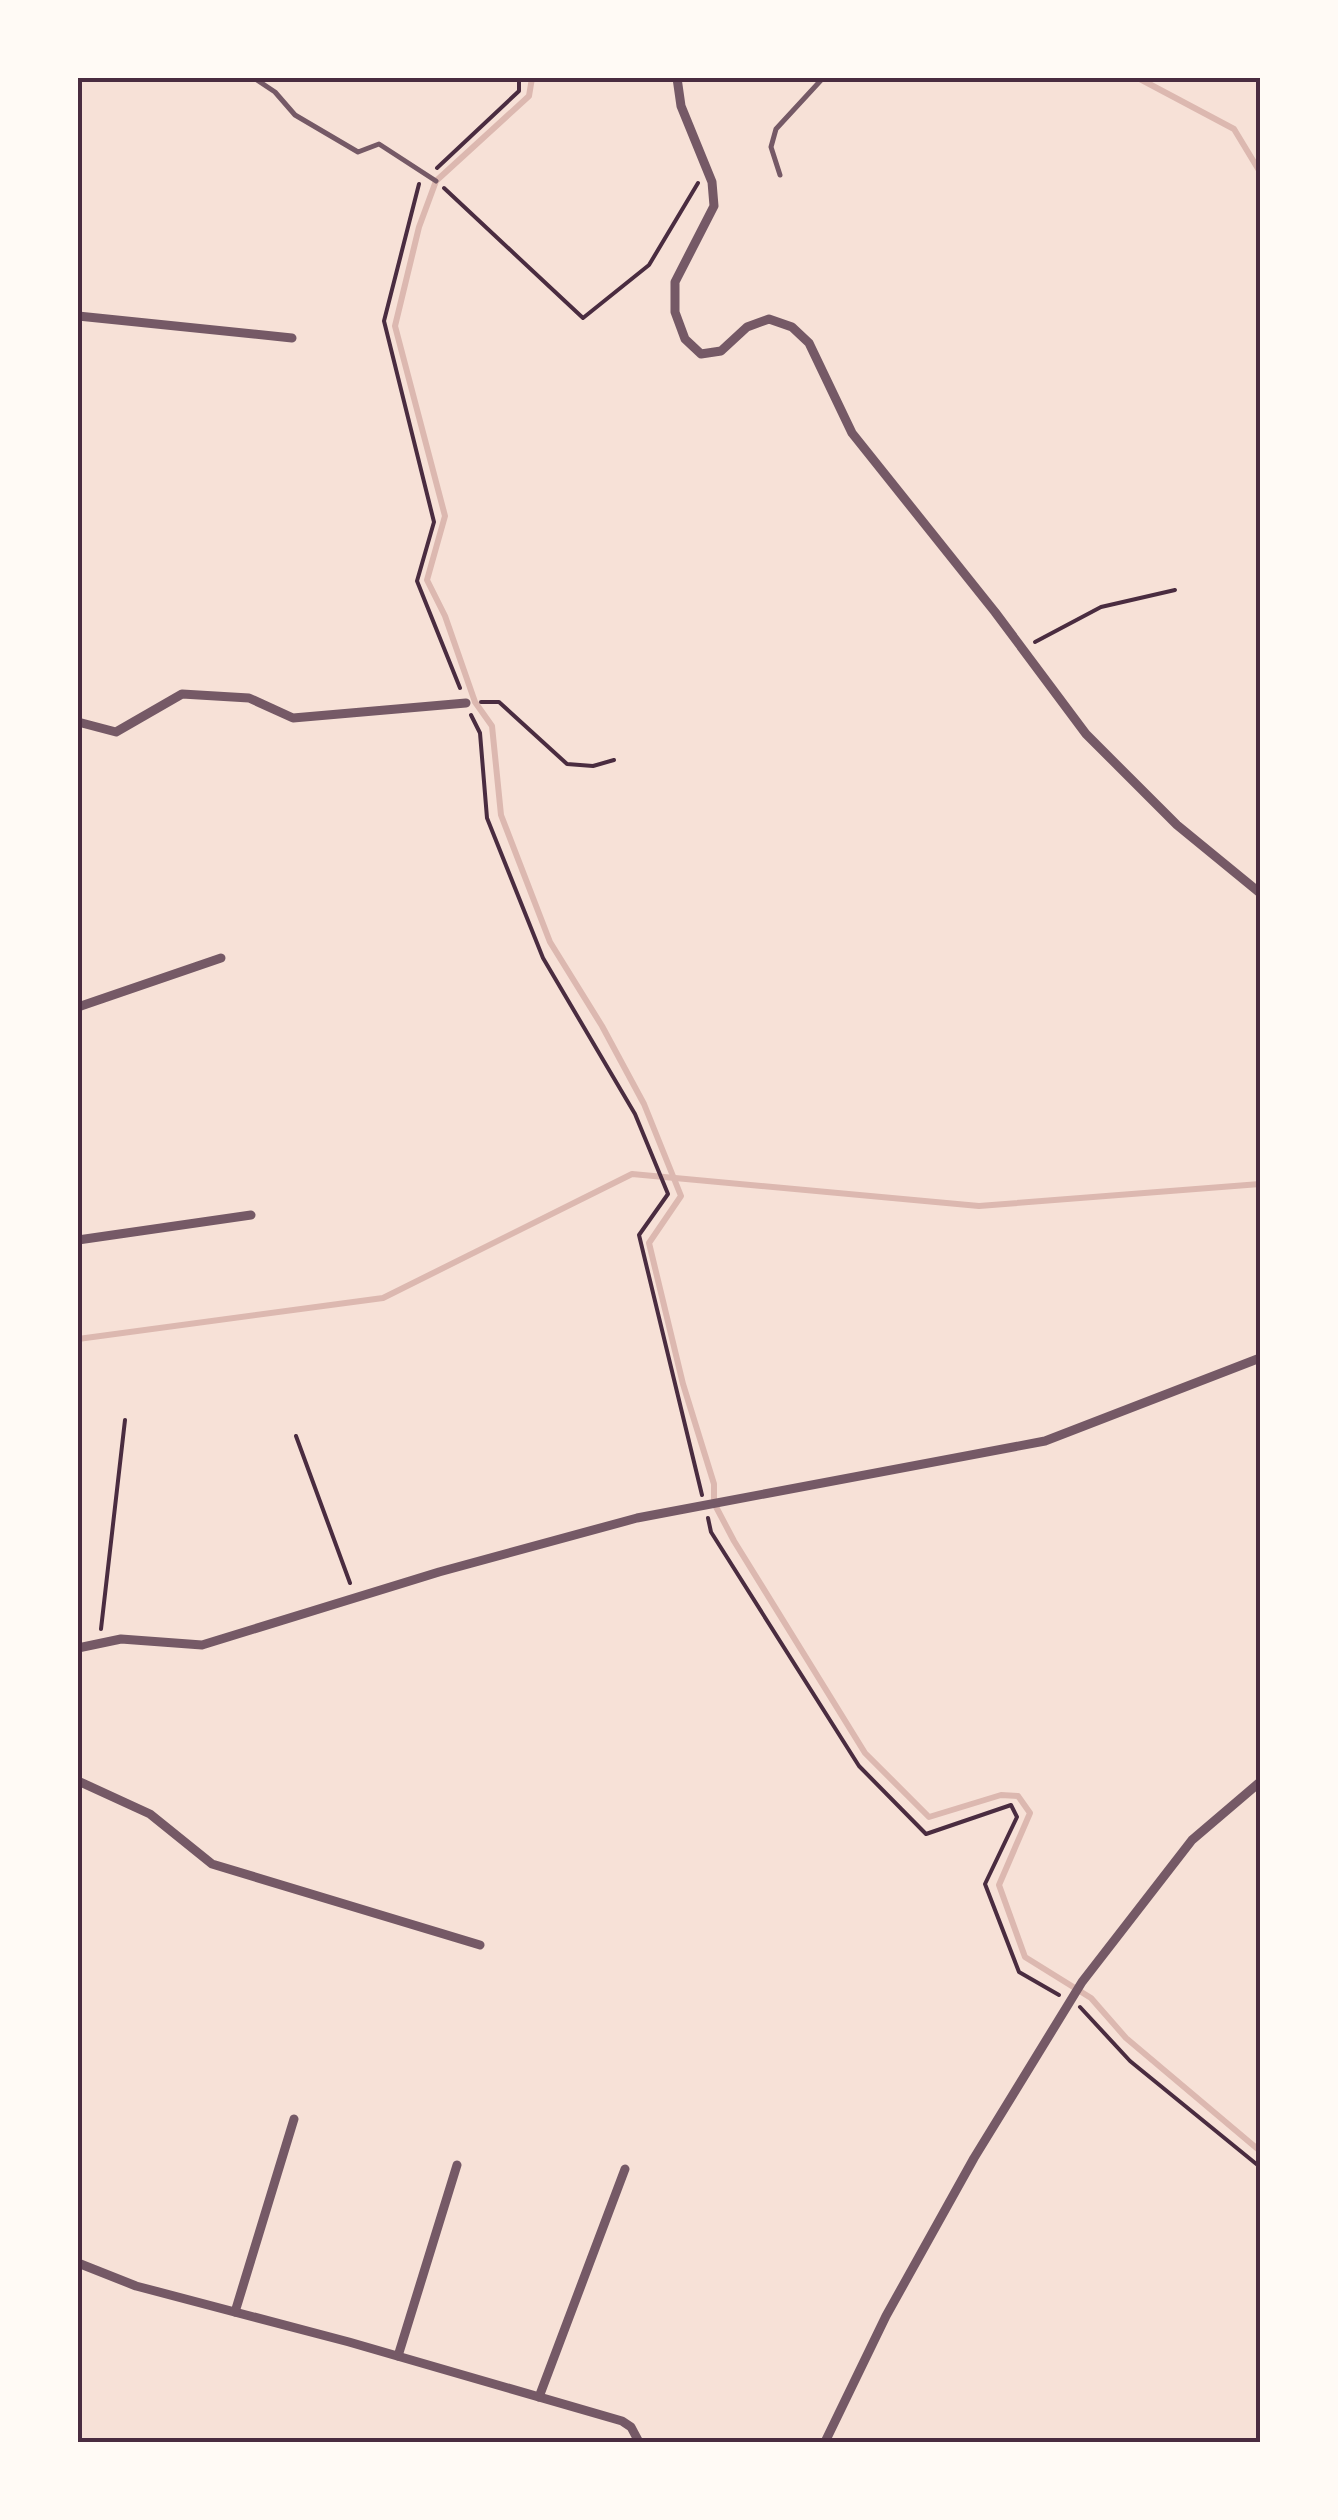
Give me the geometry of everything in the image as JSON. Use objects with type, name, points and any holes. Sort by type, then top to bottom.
[{"type":"street","points":[[676,78],[682,106],[712,182],[714,206],[675,282],[675,312],[685,340],[701,354],[721,351],[747,328],[769,320],[792,327],[809,343],[852,433],[1086,734],[1177,825],[1260,893]]},
{"type":"street","points":[[78,316],[292,338]]},
{"type":"street","points":[[78,722],[116,732],[182,694],[249,698],[293,718],[466,703]]},
{"type":"street","points":[[78,1007],[221,958]]},
{"type":"street","points":[[78,1240],[251,1215]]},
{"type":"street","points":[[78,1648],[121,1639],[202,1645],[637,1518],[1045,1441],[1260,1358]]},
{"type":"street","points":[[78,1781],[150,1814],[212,1864],[480,1946]]},
{"type":"street","points":[[824,2442],[886,2316],[965,2174],[1082,1982],[1192,1840],[1260,1782]]},
{"type":"street","points":[[235,2312],[294,2120]]},
{"type":"street","points":[[398,2356],[457,2165]]},
{"type":"street","points":[[539,2397],[626,2168]]},
{"type":"street","points":[[78,2263],[136,2286],[622,2421],[639,2442]]},
{"type":"lane","points":[[254,78],[275,92],[296,115],[358,152],[380,144],[436,180]]},
{"type":"lane","points":[[780,175],[771,147],[776,128],[823,78]]},
{"type":"lane","points":[[1252,78],[1260,79]]},
{"type":"path","points":[[519,78],[518,91],[418,185],[384,321],[434,522],[416,581],[466,703],[499,702],[568,764],[593,766],[614,760]]},
{"type":"path","points":[[436,180],[583,318],[649,265],[705,170]]},
{"type":"path","points":[[1022,649],[1101,606],[1175,590]]},
{"type":"path","points":[[100,1643],[125,1420]]},
{"type":"path","points":[[296,1436],[354,1598]]},
{"type":"waterway","points":[[532,78],[529,96],[436,181],[419,227],[395,326],[445,516],[427,580],[445,616],[475,702],[492,726],[501,815],[550,942],[644,1104],[681,1196],[649,1243],[683,1384],[714,1484],[714,1503],[865,1753],[929,1817],[1001,1795],[1018,1796],[1030,1813],[999,1885],[1025,1957],[1091,1998],[1126,2038],[1260,2151]]},
{"type":"waterway","points":[[1138,78],[1234,129],[1260,172]]},
{"type":"waterway","points":[[78,1339],[383,1298],[632,1174],[979,1206],[1260,1184]]}]
